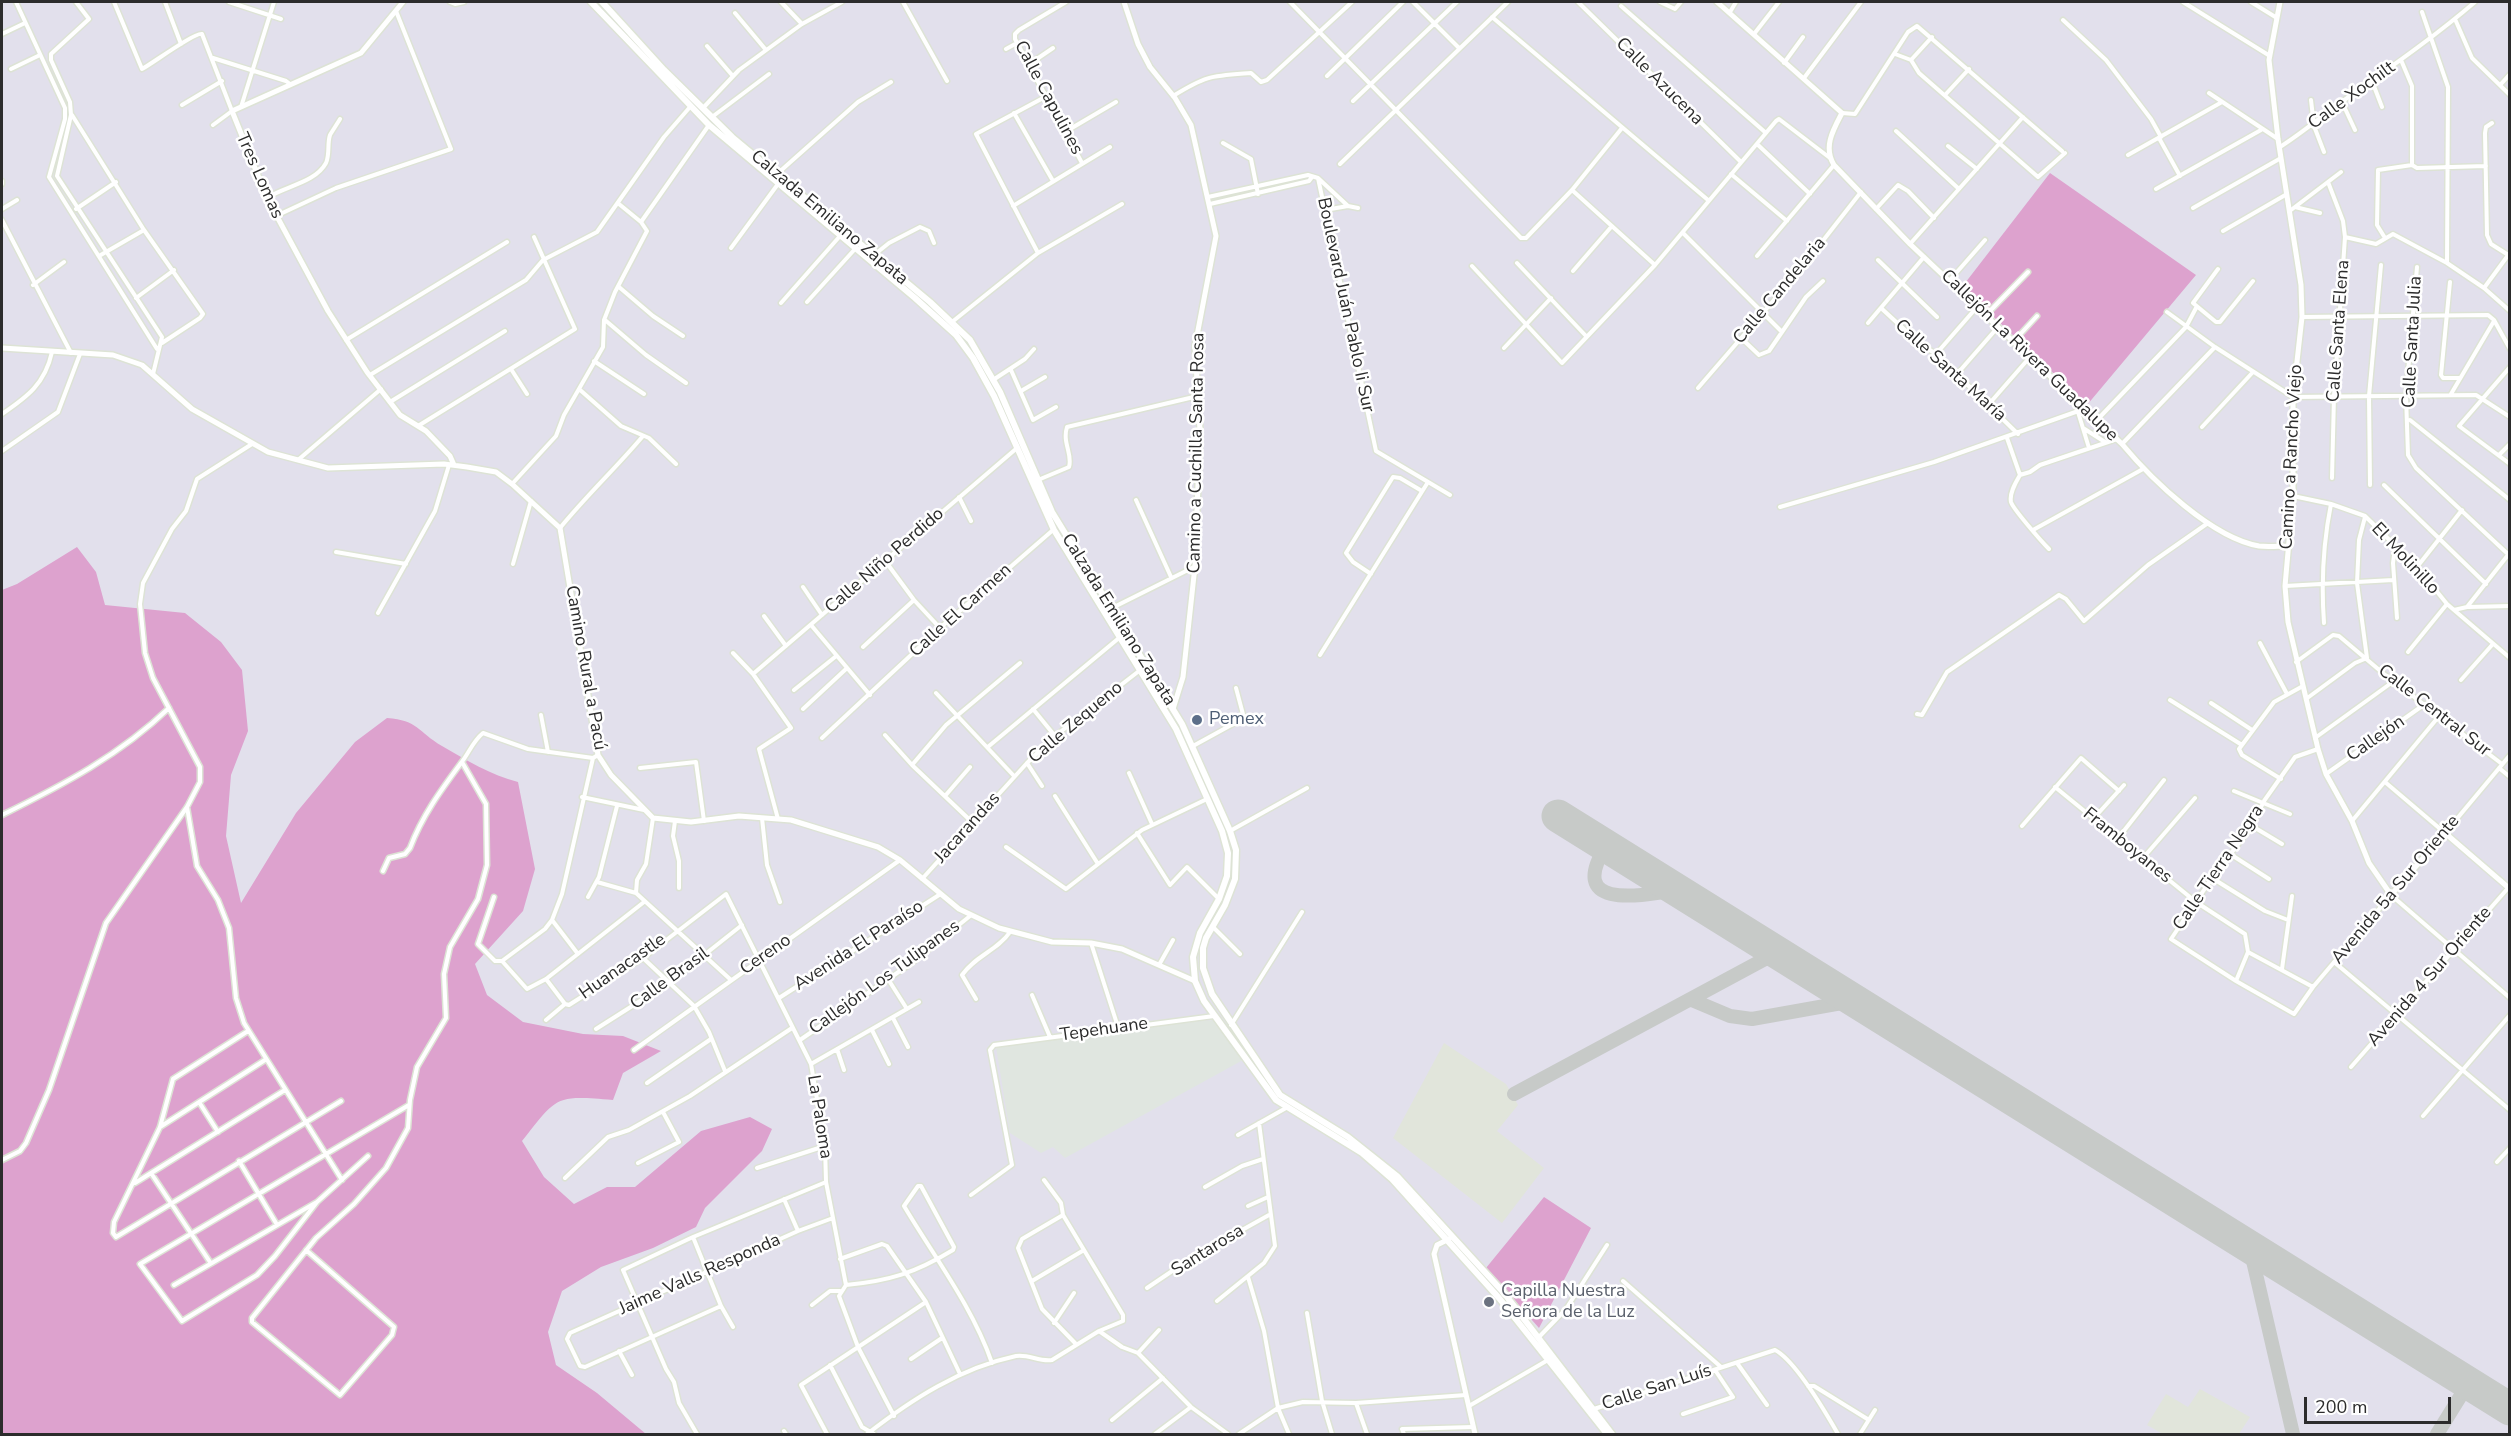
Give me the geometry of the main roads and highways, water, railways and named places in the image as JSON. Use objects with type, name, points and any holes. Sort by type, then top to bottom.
[{"type":"main road","points":[[591,2],[645,54]]},
{"type":"main road","points":[[602,2],[661,72]]},
{"type":"main road","name":"Calzada Emiliano Zapata","points":[[661,72],[690,107],[709,125],[915,298],[964,345],[984,376],[1054,530],[1173,709],[1193,746],[1230,831],[1236,850],[1235,879],[1226,905],[1212,927],[1203,948],[1203,968],[1212,994],[1231,1026],[1280,1095],[1348,1137],[1385,1164],[1504,1293],[1539,1337],[1607,1434]]},
{"type":"main road","name":"Calzada Emiliano Zapata","points":[[661,72],[952,322],[970,340],[993,380],[1060,526],[1110,609],[1139,671],[1176,729],[1222,831],[1228,853],[1227,876],[1219,899],[1200,933],[1193,969],[1195,981],[1214,1016],[1276,1100],[1344,1141],[1382,1169],[1499,1298],[1612,1434]]},
{"type":"main road","points":[[1193,969],[1198,966],[1203,968]]},
{"type":"place","name":"Pemex","points":[[1197,720]]},
{"type":"place","name":"Capilla Nuestra Señora de la Luz","points":[[1489,1302]]}]
